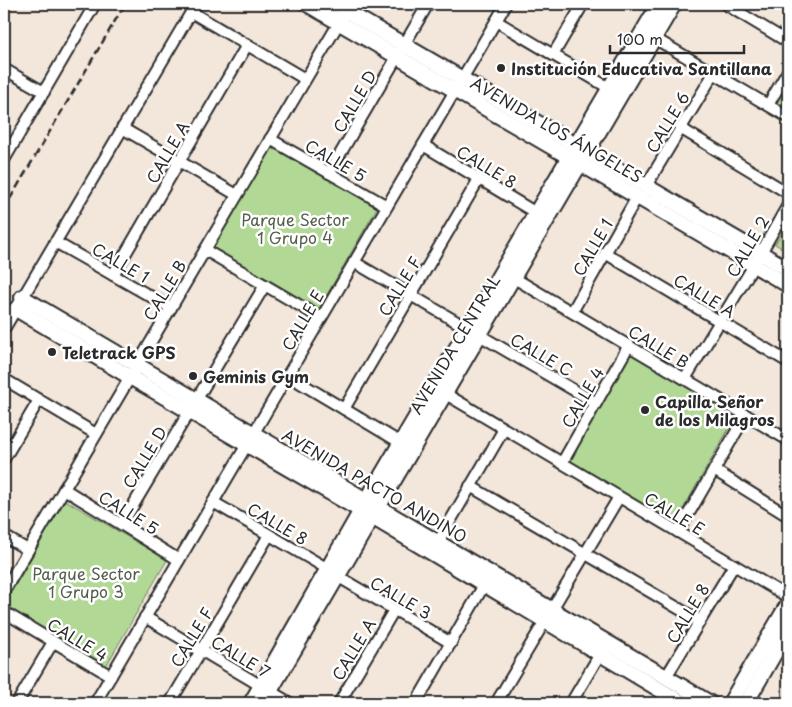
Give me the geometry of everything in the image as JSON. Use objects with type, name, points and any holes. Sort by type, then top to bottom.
[{"type":"street","points":[[4,160],[95,4]]},
{"type":"street","name":"AVENIDA LOS ÁNGELES","points":[[307,4],[342,10],[401,50],[641,192],[757,259],[788,270]]},
{"type":"street","points":[[401,50],[428,4]]},
{"type":"street","name":"CALLE E","points":[[95,703],[506,4]]},
{"type":"street","points":[[553,55],[582,4]]},
{"type":"street","name":"AVENIDA CENTRAL","points":[[370,509],[402,443],[474,332],[514,278],[578,155],[609,88],[659,4]]},
{"type":"street","name":"AVENIDA CENTRAL","points":[[251,703],[265,693],[370,509],[444,393],[536,213],[578,155],[674,4]]},
{"type":"street","points":[[725,4],[788,42]]},
{"type":"street","points":[[4,329],[193,8],[247,45],[306,79]]},
{"type":"street","name":"CALLE B","points":[[4,591],[306,79],[342,10]]},
{"type":"street","points":[[496,21],[609,88]]},
{"type":"street","points":[[654,38],[788,117]]},
{"type":"street","name":"CALLE A","points":[[113,275],[247,45]]},
{"type":"street","name":"CALLE D","points":[[329,173],[401,50]]},
{"type":"street","points":[[4,69],[44,92]]},
{"type":"street","points":[[768,105],[788,70]]},
{"type":"street","name":"CALLE 6","points":[[641,192],[714,73]]},
{"type":"street","points":[[122,128],[237,195]]},
{"type":"street","points":[[680,128],[788,192]]},
{"type":"street","name":"CALLE 5","points":[[270,139],[387,206]]},
{"type":"street","name":"CALLE 8","points":[[423,145],[536,213]]},
{"type":"street","name":"CALLE F","points":[[344,409],[480,179]]},
{"type":"street","name":"CALLE 1","points":[[572,312],[641,192]]},
{"type":"street","name":"CALLE 2","points":[[685,379],[788,205]]},
{"type":"street","name":"CALLE 1","points":[[55,242],[171,308]]},
{"type":"street","points":[[205,250],[321,318]]},
{"type":"street","name":"CALLE A","points":[[605,254],[788,362]]},
{"type":"street","name":"AVENIDA LOS ÁNGELES","points":[[757,259],[788,286]]},
{"type":"street","points":[[354,262],[474,332]]},
{"type":"street","name":"CALLE B","points":[[514,278],[788,440]]},
{"type":"street","points":[[192,405],[265,285]]},
{"type":"street","name":"AVENIDA PACTO ANDINO","points":[[19,303],[137,365],[192,405],[370,509],[484,585],[549,616],[666,677],[710,703]]},
{"type":"street","name":"AVENIDA PACTO ANDINO","points":[[19,303],[130,377],[192,405]]},
{"type":"street","name":"CALLE C","points":[[474,332],[596,402]]},
{"type":"street","name":"CALLE 4","points":[[562,463],[629,346]]},
{"type":"street","points":[[288,375],[402,443]]},
{"type":"street","points":[[4,379],[96,434]]},
{"type":"street","name":"CALLE E","points":[[444,393],[788,597]]},
{"type":"street","points":[[4,459],[39,400]]},
{"type":"street","name":"CALLE D","points":[[122,524],[192,405]]},
{"type":"street","points":[[678,532],[746,414]]},
{"type":"street","points":[[438,542],[504,429]]},
{"type":"street","points":[[714,470],[788,516]]},
{"type":"street","points":[[470,486],[700,620]]},
{"type":"street","name":"CALLE 5","points":[[64,489],[179,560]]},
{"type":"street","points":[[496,703],[619,497]]},
{"type":"street","name":"CALLE 8","points":[[213,502],[333,573]]},
{"type":"street","name":"AVENIDA PACTO ANDINO","points":[[370,509],[438,542],[549,616],[600,654],[682,703]]},
{"type":"street","name":"CALLE F","points":[[170,703],[269,535]]},
{"type":"street","points":[[4,536],[28,550]]},
{"type":"street","name":"CALLE 8","points":[[666,677],[734,565]]},
{"type":"street","name":"CALLE 3","points":[[333,573],[451,643]]},
{"type":"street","points":[[420,702],[484,585]]},
{"type":"street","points":[[730,703],[788,604]]},
{"type":"street","name":"CALLE A","points":[[339,703],[394,610]]},
{"type":"street","name":"CALLE 4","points":[[4,612],[110,676]]},
{"type":"street","name":"CALLE 7","points":[[145,617],[201,650],[265,693]]},
{"type":"street","points":[[746,703],[788,630]]},
{"type":"street","points":[[17,703],[53,642]]},
{"type":"street","points":[[571,703],[600,654]]},
{"type":"street","points":[[265,693],[290,703]]},
{"type":"green space","points":[[788,81],[788,110],[776,102]]},
{"type":"green space","name":"Parque Sector 1 Grupo 4","points":[[272,146],[377,208],[318,310],[213,248]]},
{"type":"green space","points":[[788,222],[788,252],[775,244]]},
{"type":"green space","points":[[629,352],[737,414],[675,523],[567,460]]},
{"type":"green space","name":"Parque Sector 1 Grupo 3","points":[[65,500],[167,560],[106,666],[4,605]]},
{"type":"railway","points":[[4,209],[125,4]]},
{"type":"place","name":"Institución Educativa Santillana","points":[[501,68]]},
{"type":"place","name":"Teletrack GPS","points":[[52,352]]},
{"type":"place","name":"Geminis Gym","points":[[193,376]]},
{"type":"place","name":"Capilla Señor de los Milagros","points":[[645,410]]}]
